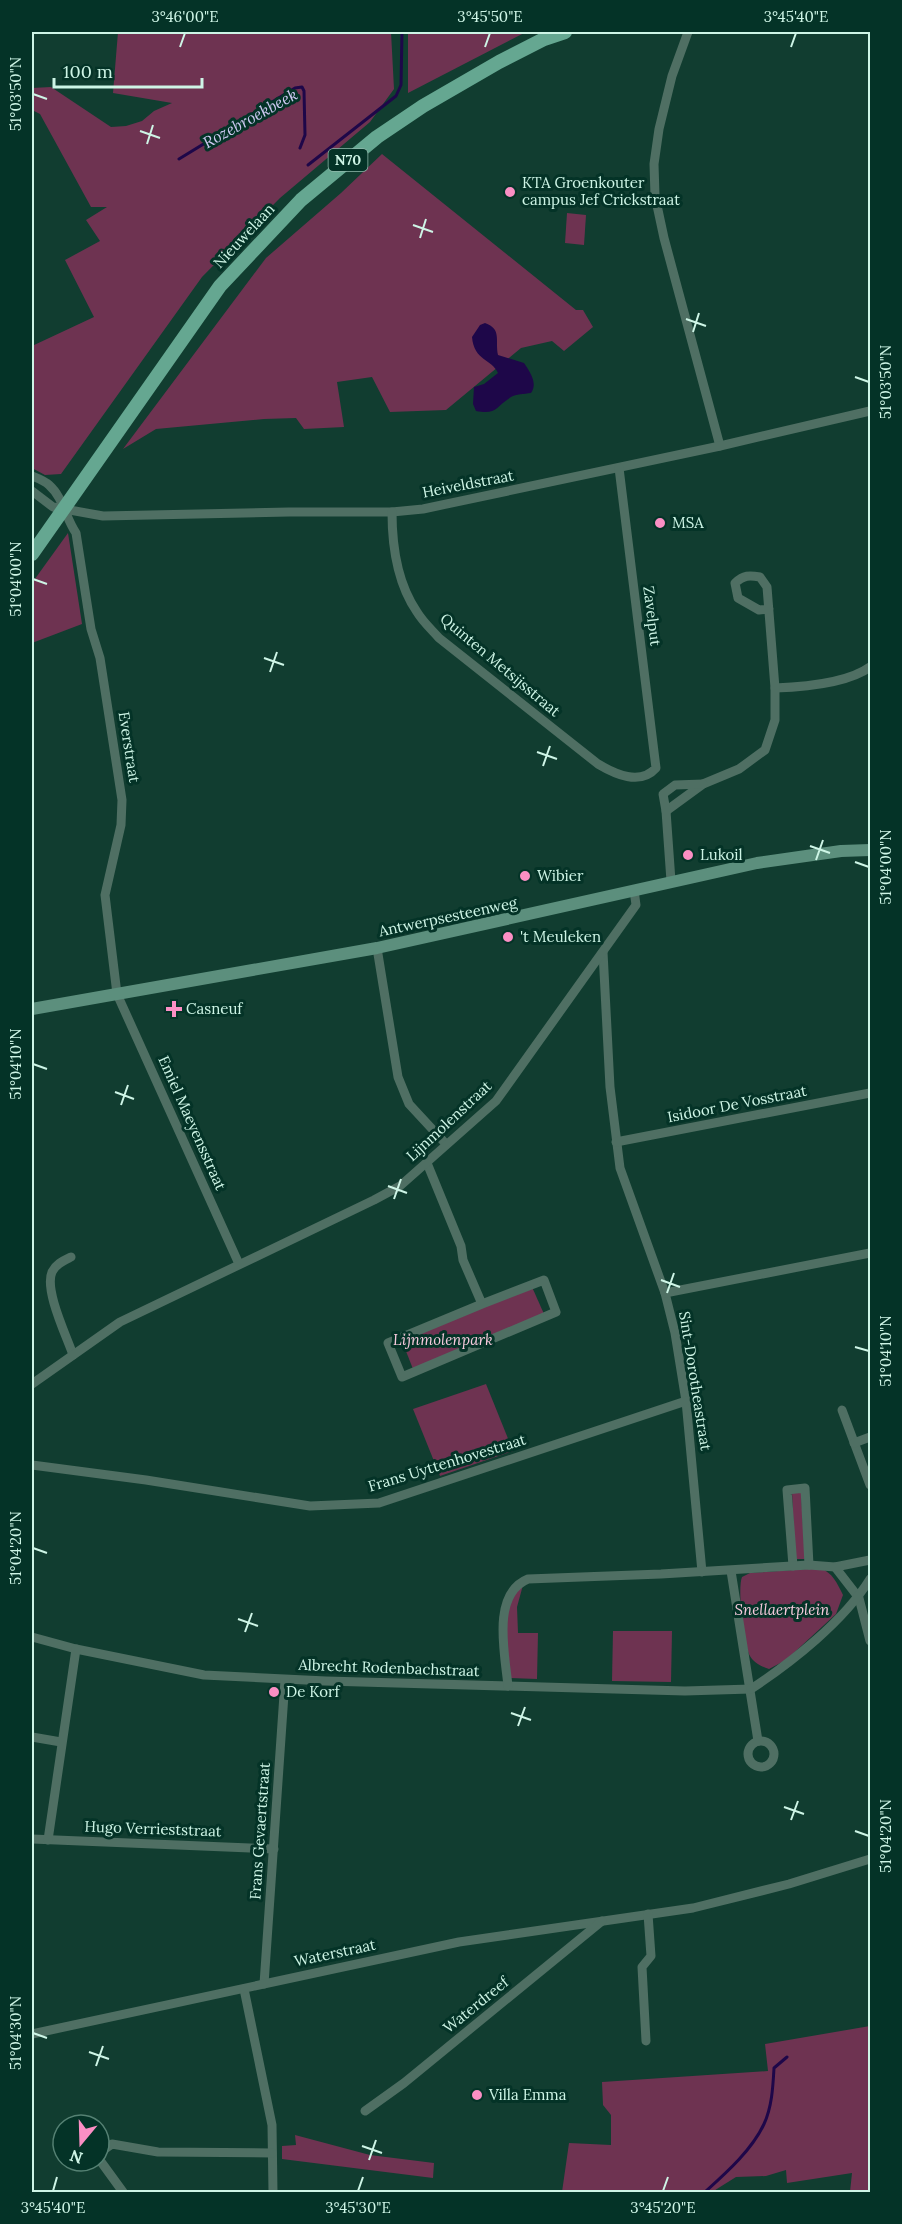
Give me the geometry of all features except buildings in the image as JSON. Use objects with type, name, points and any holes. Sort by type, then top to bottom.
[{"type":"main road","name":"Nieuwelaan","points":[[32,554],[220,286],[301,200],[377,137],[423,106],[499,62],[544,39],[565,32]]},
{"type":"main road","name":"Antwerpsesteenweg","points":[[32,1009],[377,948],[758,863],[841,850],[870,850]]},
{"type":"street","points":[[688,32],[672,76],[659,129],[654,164],[655,196],[664,238],[720,446]]},
{"type":"street","name":"Heiveldstraat","points":[[32,491],[53,507],[95,516],[392,512],[423,509],[619,468],[870,411]]},
{"type":"street","name":"Zavelput","points":[[619,468],[656,768]]},
{"type":"street","points":[[32,476],[50,485],[64,508]]},
{"type":"street","name":"Everstraat","points":[[64,508],[76,533],[91,629],[100,658],[122,800],[121,825],[105,895],[117,994]]},
{"type":"street","name":"Quinten Metsijsstraat","points":[[392,512],[395,561],[407,593],[418,613],[439,638],[598,764],[629,778],[653,772],[656,768]]},
{"type":"street","points":[[666,811],[703,784],[739,769],[765,750],[775,720],[769,609]]},
{"type":"street","points":[[775,688],[799,687],[834,681],[870,667]]},
{"type":"street","points":[[671,881],[663,794],[675,785],[703,784]]},
{"type":"street","name":"Lijnmolenstraat","points":[[32,1384],[120,1322],[374,1200],[400,1185],[427,1163],[496,1101],[636,905],[634,890]]},
{"type":"street","points":[[377,948],[398,1077],[409,1104],[446,1144]]},
{"type":"street","name":"Sint-Dorotheastraat","points":[[603,952],[610,1087],[620,1168],[665,1293],[675,1333],[686,1401],[702,1572]]},
{"type":"street","name":"Emiel Maeyensstraat","points":[[117,994],[239,1264]]},
{"type":"street","name":"Isidoor De Vosstraat","points":[[616,1142],[868,1095]]},
{"type":"street","points":[[427,1163],[482,1304]]},
{"type":"street","points":[[665,1293],[870,1253]]},
{"type":"street","points":[[70,1257],[60,1262],[52,1271],[50,1281],[73,1355]]},
{"type":"street","points":[[544,1280],[556,1312],[402,1377],[388,1343],[482,1304],[544,1280]]},
{"type":"street","name":"Frans Uyttenhovestraat","points":[[32,1466],[146,1480],[310,1506],[380,1503],[686,1401]]},
{"type":"street","points":[[842,1410],[870,1485]]},
{"type":"street","points":[[855,1443],[870,1437]]},
{"type":"street","points":[[793,1566],[787,1490],[805,1488],[809,1565]]},
{"type":"street","points":[[508,1686],[504,1645],[504,1608],[510,1592],[519,1582],[528,1579],[731,1571],[809,1565],[835,1567],[870,1560]]},
{"type":"street","points":[[835,1567],[859,1598],[870,1641]]},
{"type":"street","points":[[731,1571],[758,1741]]},
{"type":"street","points":[[751,1689],[790,1663],[859,1598],[870,1579]]},
{"type":"street","name":"Albrecht Rodenbachstraat","points":[[32,1637],[204,1675],[285,1680],[685,1691],[751,1689]]},
{"type":"street","points":[[48,1840],[76,1648]]},
{"type":"street","name":"Frans Gevaertstraat","points":[[264,1984],[285,1680]]},
{"type":"street","points":[[32,1737],[61,1742]]},
{"type":"street","name":"Hugo Verrieststraat","points":[[32,1839],[274,1849]]},
{"type":"street","name":"Waterstraat","points":[[32,2034],[459,1942],[693,1908],[789,1884],[870,1859]]},
{"type":"street","points":[[646,2041],[642,1966],[651,1956],[648,1914]]},
{"type":"street","name":"Waterdreef","points":[[365,2111],[404,2083],[604,1920]]},
{"type":"street","points":[[244,1989],[272,2125],[273,2193]]},
{"type":"street","points":[[111,2145],[158,2152],[272,2154]]},
{"type":"street","points":[[109,2173],[123,2193]]},
{"type":"green space","points":[[118,32],[391,32],[394,89],[370,122],[280,198],[202,277],[61,474],[45,475],[32,468],[32,346],[94,317],[65,260],[100,241],[86,220],[107,207],[91,207],[40,114],[32,110],[32,88],[51,87],[111,127],[126,126],[142,121],[154,111],[172,103],[113,93]]},
{"type":"green space","points":[[408,32],[526,32],[408,93]]},
{"type":"green space","points":[[382,154],[576,310],[583,310],[593,327],[564,351],[552,341],[521,348],[446,410],[390,412],[372,377],[337,382],[344,427],[304,429],[296,418],[156,429],[123,449],[266,258]]},
{"type":"green space","points":[[567,213],[586,215],[584,245],[565,243]]},
{"type":"green space","points":[[68,533],[82,624],[32,643],[32,583]]},
{"type":"green space","name":"Lijnmolenpark","points":[[532,1287],[544,1314],[413,1369],[402,1341]]},
{"type":"green space","points":[[486,1384],[513,1451],[440,1476],[413,1409]]},
{"type":"green space","points":[[792,1492],[801,1492],[805,1559],[795,1559]]},
{"type":"green space","name":"Snellaertplein","points":[[820,1568],[837,1583],[843,1595],[836,1614],[786,1660],[769,1669],[758,1664],[750,1656],[746,1641],[741,1605],[742,1577],[750,1573]]},
{"type":"green space","points":[[523,1585],[517,1607],[518,1633],[538,1633],[537,1679],[510,1678],[507,1616],[515,1594]]},
{"type":"green space","points":[[613,1631],[672,1631],[671,1682],[612,1681]]},
{"type":"green space","points":[[870,2026],[870,2192],[850,2192],[852,2173],[787,2183],[786,2170],[766,2176],[736,2177],[712,2192],[562,2192],[569,2143],[611,2145],[611,2115],[603,2105],[602,2082],[768,2071],[765,2044]]},
{"type":"green space","points":[[295,2135],[370,2155],[434,2163],[433,2178],[282,2159],[282,2146],[296,2145]]},
{"type":"shaded area","points":[[485,323],[494,328],[496,332],[498,355],[524,363],[534,385],[531,393],[513,396],[488,412],[476,411],[473,404],[474,387],[484,384],[498,373],[473,345],[472,337],[480,325]]},
{"type":"waterway","name":"Rozebroekbeek","points":[[308,165],[396,96],[401,85],[402,32]]},
{"type":"waterway","name":"Rozebroekbeek","points":[[179,159],[295,88],[302,87],[305,135],[300,148]]},
{"type":"waterway","points":[[705,2192],[738,2161],[759,2134],[769,2111],[774,2068],[787,2057]]},
{"type":"place","name":"KTA Groenkouter campus Jef Crickstraat","points":[[510,192]]},
{"type":"place","name":"MSA","points":[[660,523]]},
{"type":"place","name":"Lukoil","points":[[688,855]]},
{"type":"place","name":"Wibier","points":[[525,876]]},
{"type":"place","name":"'t Meuleken","points":[[508,937]]},
{"type":"place","name":"Casneuf","points":[[174,1009]]},
{"type":"place","name":"De Korf","points":[[274,1692]]},
{"type":"place","name":"Villa Emma","points":[[477,2095]]}]
